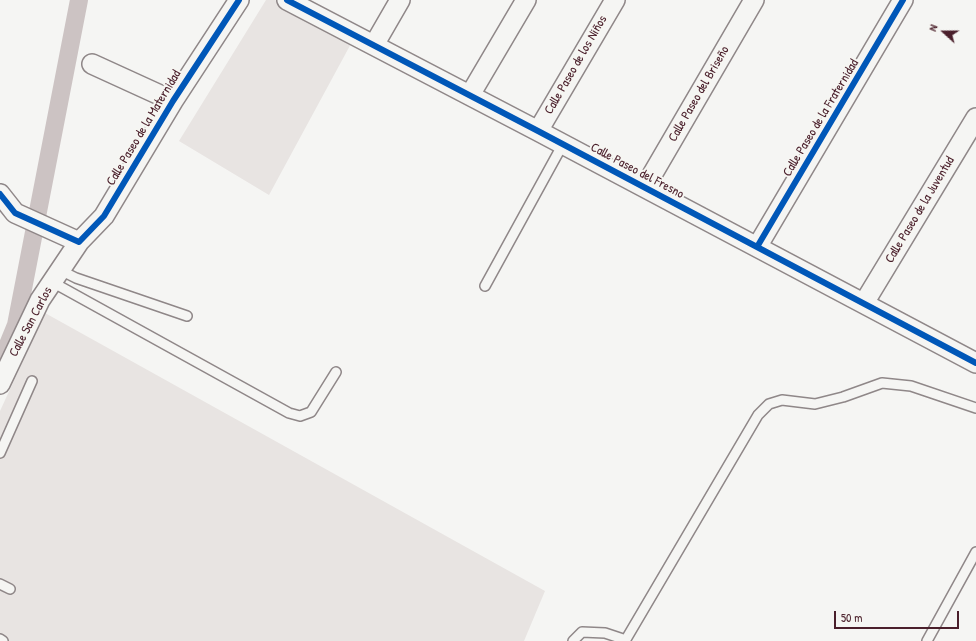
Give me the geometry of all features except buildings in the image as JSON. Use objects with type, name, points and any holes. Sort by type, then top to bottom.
[{"type":"street","name":"Calle Paseo de la Maternidad","points":[[79,242],[104,216],[173,101],[239,0]]},
{"type":"street","name":"Calle Paseo del Fresno","points":[[287,0],[645,187],[976,363]]},
{"type":"street","points":[[374,45],[400,0]]},
{"type":"street","points":[[470,95],[526,0]]},
{"type":"street","name":"Calle Paseo de los Niños","points":[[538,131],[615,0]]},
{"type":"street","name":"Calle Paseo del Briseño","points":[[645,187],[754,0]]},
{"type":"street","name":"Calle Paseo de la Fraternidad","points":[[757,247],[903,0]]},
{"type":"street","points":[[92,64],[173,101]]},
{"type":"street","name":"Calle Paseo de la Juventud","points":[[864,303],[976,118]]},
{"type":"street","points":[[0,194],[15,216],[79,242]]},
{"type":"street","name":"Calle San Carlos","points":[[0,384],[40,300],[79,242]]},
{"type":"lane","points":[[485,286],[563,144]]},
{"type":"lane","points":[[56,276],[76,278],[187,316]]},
{"type":"lane","points":[[56,276],[62,289],[289,413],[300,416],[311,412],[336,372]]},
{"type":"lane","points":[[0,453],[32,382]]},
{"type":"lane","points":[[573,641],[582,632],[605,633],[626,641],[758,415],[769,404],[782,400],[815,404],[843,397],[882,383],[911,386],[976,408]]},
{"type":"lane","points":[[927,641],[976,552]]},
{"type":"lane","points":[[0,584],[10,589]]},
{"type":"shaded area","points":[[266,0],[275,0],[353,40],[269,195],[179,141]]},
{"type":"shaded area","points":[[45,313],[545,591],[524,641],[0,641],[0,411]]},
{"type":"waterway","points":[[0,364],[16,325],[79,0]]},
{"type":"cycle path","points":[[0,194],[15,213],[79,242],[104,216],[173,101],[239,0]]},
{"type":"cycle path","points":[[287,0],[976,363]]},
{"type":"cycle path","points":[[757,247],[903,0]]}]
